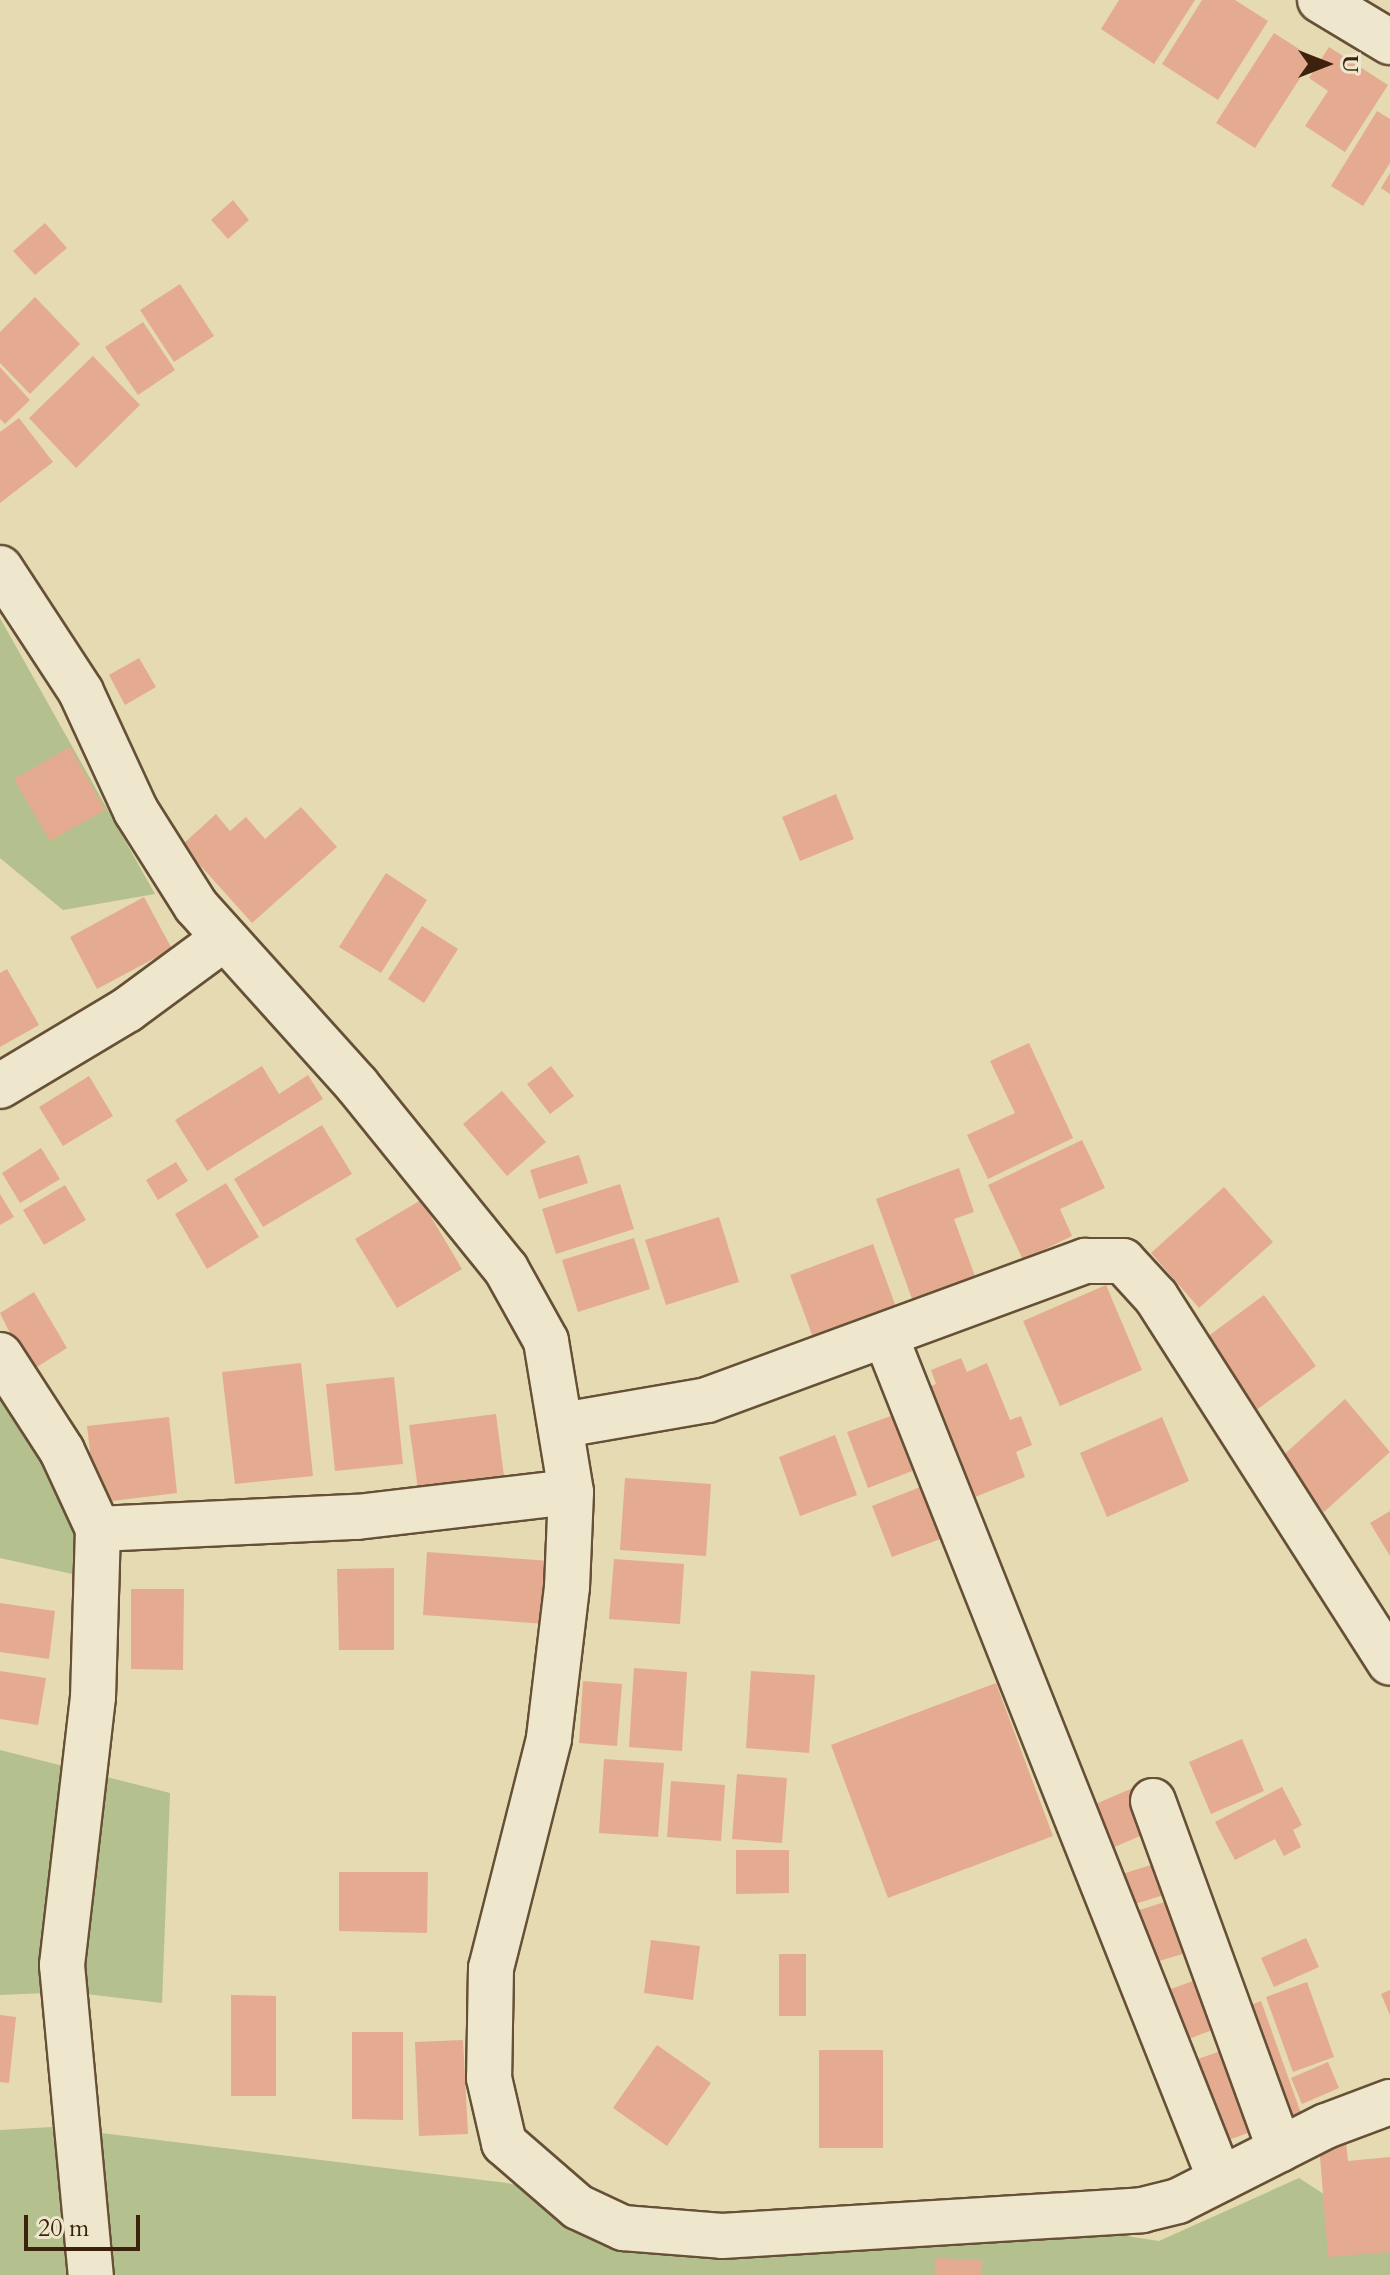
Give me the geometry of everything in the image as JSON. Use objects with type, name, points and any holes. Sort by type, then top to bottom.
[{"type":"street","points":[[1320,0],[1390,42]]},
{"type":"street","points":[[0,568],[81,692],[136,811],[222,940],[357,1085],[506,1269],[546,1341],[563,1425],[571,1492],[549,1739],[491,1968],[489,2078],[504,2143],[578,2207],[623,2228],[722,2236],[1017,2214],[1107,2214],[1178,2201],[1280,2150],[1390,2102]]},
{"type":"street","points":[[0,1086],[127,1010],[222,940]]},
{"type":"street","points":[[563,1425],[707,1400],[887,1340],[1085,1261],[1123,1261],[1156,1297],[1390,1663]]},
{"type":"street","points":[[887,1340],[1220,2179]]},
{"type":"street","points":[[0,1355],[62,1451],[98,1529],[93,1697],[62,1965],[91,2275]]},
{"type":"street","points":[[98,1529],[357,1517],[571,1492]]},
{"type":"street","points":[[1153,1801],[1280,2150]]},
{"type":"green space","points":[[0,618],[155,894],[63,910],[0,858]]},
{"type":"green space","points":[[0,1353],[113,1583],[0,1558]]},
{"type":"green space","points":[[0,1750],[170,1793],[162,2003],[69,1992],[0,1995]]},
{"type":"green space","points":[[52,2127],[507,2183],[707,2225],[984,2214],[1159,2241],[1299,2178],[1390,2237],[1390,2275],[0,2275],[0,2130]]},
{"type":"building","points":[[1119,0],[1195,0],[1154,64],[1101,29]]},
{"type":"building","points":[[1202,0],[1235,0],[1268,21],[1218,100],[1162,64]]},
{"type":"building","points":[[1274,33],[1313,58],[1255,148],[1216,123]]},
{"type":"building","points":[[1329,47],[1388,85],[1345,152],[1305,126],[1328,91],[1309,78]]},
{"type":"building","points":[[1377,111],[1390,119],[1390,163],[1363,206],[1331,186]]},
{"type":"building","points":[[1390,173],[1390,194],[1381,188]]},
{"type":"building","points":[[233,200],[249,220],[228,239],[211,220]]},
{"type":"building","points":[[45,223],[67,248],[35,275],[13,251]]},
{"type":"building","points":[[180,284],[214,336],[174,362],[140,310]]},
{"type":"building","points":[[35,297],[80,344],[30,394],[0,363],[0,332]]},
{"type":"building","points":[[143,322],[175,370],[138,395],[105,347]]},
{"type":"building","points":[[93,356],[140,405],[76,468],[29,418]]},
{"type":"building","points":[[0,367],[30,400],[5,424],[0,419]]},
{"type":"building","points":[[19,418],[53,462],[0,503],[0,432]]},
{"type":"building","points":[[139,658],[156,687],[125,705],[109,675]]},
{"type":"building","points":[[70,747],[105,810],[50,841],[14,779]]},
{"type":"building","points":[[836,794],[854,839],[800,861],[782,817]]},
{"type":"building","points":[[301,807],[337,847],[252,923],[182,845],[216,814],[230,831],[246,817],[265,839]]},
{"type":"building","points":[[386,873],[427,900],[381,973],[339,947]]},
{"type":"building","points":[[144,897],[172,949],[97,989],[70,937]]},
{"type":"building","points":[[422,926],[458,949],[424,1003],[388,979]]},
{"type":"building","points":[[7,969],[39,1025],[0,1047],[0,973]]},
{"type":"building","points":[[1029,1043],[1073,1138],[988,1179],[967,1135],[1015,1113],[990,1061]]},
{"type":"building","points":[[262,1066],[279,1094],[308,1075],[323,1099],[207,1171],[175,1120]]},
{"type":"building","points":[[551,1066],[574,1096],[550,1114],[527,1084]]},
{"type":"building","points":[[89,1076],[113,1116],[63,1146],[39,1107]]},
{"type":"building","points":[[502,1091],[546,1142],[507,1176],[463,1124]]},
{"type":"building","points":[[322,1125],[352,1174],[263,1227],[234,1179]]},
{"type":"building","points":[[1082,1140],[1105,1188],[1060,1209],[1072,1236],[1023,1260],[988,1185]]},
{"type":"building","points":[[41,1148],[60,1179],[20,1203],[2,1173]]},
{"type":"building","points":[[579,1155],[588,1183],[539,1199],[530,1170]]},
{"type":"building","points":[[176,1162],[188,1181],[158,1200],[146,1180]]},
{"type":"building","points":[[959,1168],[974,1212],[954,1219],[979,1287],[916,1310],[876,1199]]},
{"type":"building","points":[[226,1183],[259,1237],[207,1269],[175,1214]]},
{"type":"building","points":[[620,1184],[634,1229],[556,1254],[542,1209]]},
{"type":"building","points":[[65,1185],[86,1220],[44,1245],[23,1210]]},
{"type":"building","points":[[1224,1187],[1273,1242],[1199,1308],[1151,1253]]},
{"type":"building","points":[[0,1194],[14,1217],[0,1225]]},
{"type":"building","points":[[421,1200],[462,1269],[397,1308],[355,1239]]},
{"type":"building","points":[[719,1217],[739,1282],[666,1305],[645,1240]]},
{"type":"building","points":[[634,1238],[650,1289],[578,1312],[562,1260]]},
{"type":"building","points":[[873,1244],[900,1318],[817,1348],[790,1275]]},
{"type":"building","points":[[1106,1285],[1142,1370],[1060,1406],[1023,1321]]},
{"type":"building","points":[[34,1292],[67,1348],[29,1372],[0,1313]]},
{"type":"building","points":[[1264,1295],[1316,1366],[1251,1414],[1199,1343]]},
{"type":"building","points":[[961,1358],[967,1372],[987,1363],[1010,1420],[1021,1416],[1032,1445],[1016,1452],[1025,1477],[965,1501],[921,1390],[936,1384],[931,1370]]},
{"type":"building","points":[[301,1363],[313,1476],[235,1484],[222,1372]]},
{"type":"building","points":[[394,1377],[403,1464],[335,1471],[326,1384]]},
{"type":"building","points":[[1345,1399],[1390,1452],[1324,1512],[1277,1461]]},
{"type":"building","points":[[899,1413],[920,1468],[868,1488],[847,1432]]},
{"type":"building","points":[[496,1414],[505,1484],[419,1496],[409,1425]]},
{"type":"building","points":[[169,1417],[177,1493],[96,1503],[87,1426]]},
{"type":"building","points":[[1162,1417],[1189,1481],[1107,1517],[1080,1453]]},
{"type":"building","points":[[835,1435],[857,1495],[800,1516],[779,1457]]},
{"type":"building","points":[[625,1478],[711,1484],[706,1556],[620,1550]]},
{"type":"building","points":[[923,1486],[943,1538],[892,1557],[872,1506]]},
{"type":"building","points":[[1390,1511],[1390,1556],[1370,1523]]},
{"type":"building","points":[[427,1552],[551,1561],[546,1624],[423,1615]]},
{"type":"building","points":[[614,1559],[684,1564],[680,1624],[609,1619]]},
{"type":"building","points":[[394,1568],[394,1650],[339,1650],[337,1569]]},
{"type":"building","points":[[131,1589],[184,1589],[183,1670],[131,1669]]},
{"type":"building","points":[[0,1603],[55,1611],[49,1659],[0,1652]]},
{"type":"building","points":[[634,1668],[687,1672],[682,1751],[629,1747]]},
{"type":"building","points":[[0,1671],[46,1678],[38,1725],[0,1719]]},
{"type":"building","points":[[751,1671],[815,1675],[809,1753],[746,1748]]},
{"type":"building","points":[[583,1681],[622,1684],[617,1746],[579,1743]]},
{"type":"building","points":[[996,1683],[1053,1836],[888,1898],[831,1745]]},
{"type":"building","points":[[1242,1739],[1264,1791],[1211,1814],[1189,1762]]},
{"type":"building","points":[[604,1759],[664,1763],[658,1837],[599,1833]]},
{"type":"building","points":[[737,1774],[787,1778],[782,1843],[732,1839]]},
{"type":"building","points":[[671,1781],[725,1785],[721,1841],[667,1837]]},
{"type":"building","points":[[1135,1787],[1154,1830],[1110,1849],[1091,1806]]},
{"type":"building","points":[[1282,1787],[1302,1825],[1293,1830],[1301,1847],[1284,1856],[1275,1839],[1235,1860],[1215,1822]]},
{"type":"building","points":[[736,1850],[789,1850],[789,1893],[736,1894]]},
{"type":"building","points":[[1164,1861],[1173,1892],[1132,1905],[1122,1874]]},
{"type":"building","points":[[339,1872],[428,1872],[427,1933],[339,1931]]},
{"type":"building","points":[[1171,1900],[1186,1953],[1149,1964],[1133,1912]]},
{"type":"building","points":[[1306,1938],[1319,1967],[1274,1987],[1261,1958]]},
{"type":"building","points":[[651,1940],[700,1946],[693,2000],[644,1993]]},
{"type":"building","points":[[779,1954],[806,1954],[806,2016],[779,2016]]},
{"type":"building","points":[[1204,1977],[1223,2026],[1178,2043],[1160,1993]]},
{"type":"building","points":[[1307,1982],[1334,2057],[1293,2072],[1266,1997]]},
{"type":"building","points":[[1390,1990],[1390,2015],[1381,1994]]},
{"type":"building","points":[[231,1995],[276,1996],[276,2096],[231,2096]]},
{"type":"building","points":[[1261,2001],[1302,2116],[1274,2126],[1233,2012]]},
{"type":"building","points":[[0,2015],[16,2017],[9,2083],[0,2082]]},
{"type":"building","points":[[352,2032],[403,2032],[403,2120],[352,2119]]},
{"type":"building","points":[[463,2040],[468,2134],[419,2136],[415,2042]]},
{"type":"building","points":[[657,2045],[711,2083],[667,2146],[613,2108]]},
{"type":"building","points":[[819,2050],[883,2050],[883,2148],[819,2148]]},
{"type":"building","points":[[1224,2050],[1253,2131],[1215,2145],[1186,2063]]},
{"type":"building","points":[[1328,2062],[1339,2088],[1302,2104],[1291,2078]]},
{"type":"building","points":[[1346,2142],[1348,2161],[1390,2157],[1390,2252],[1328,2257],[1319,2144]]},
{"type":"building","points":[[935,2258],[982,2260],[981,2275],[935,2275]]}]
